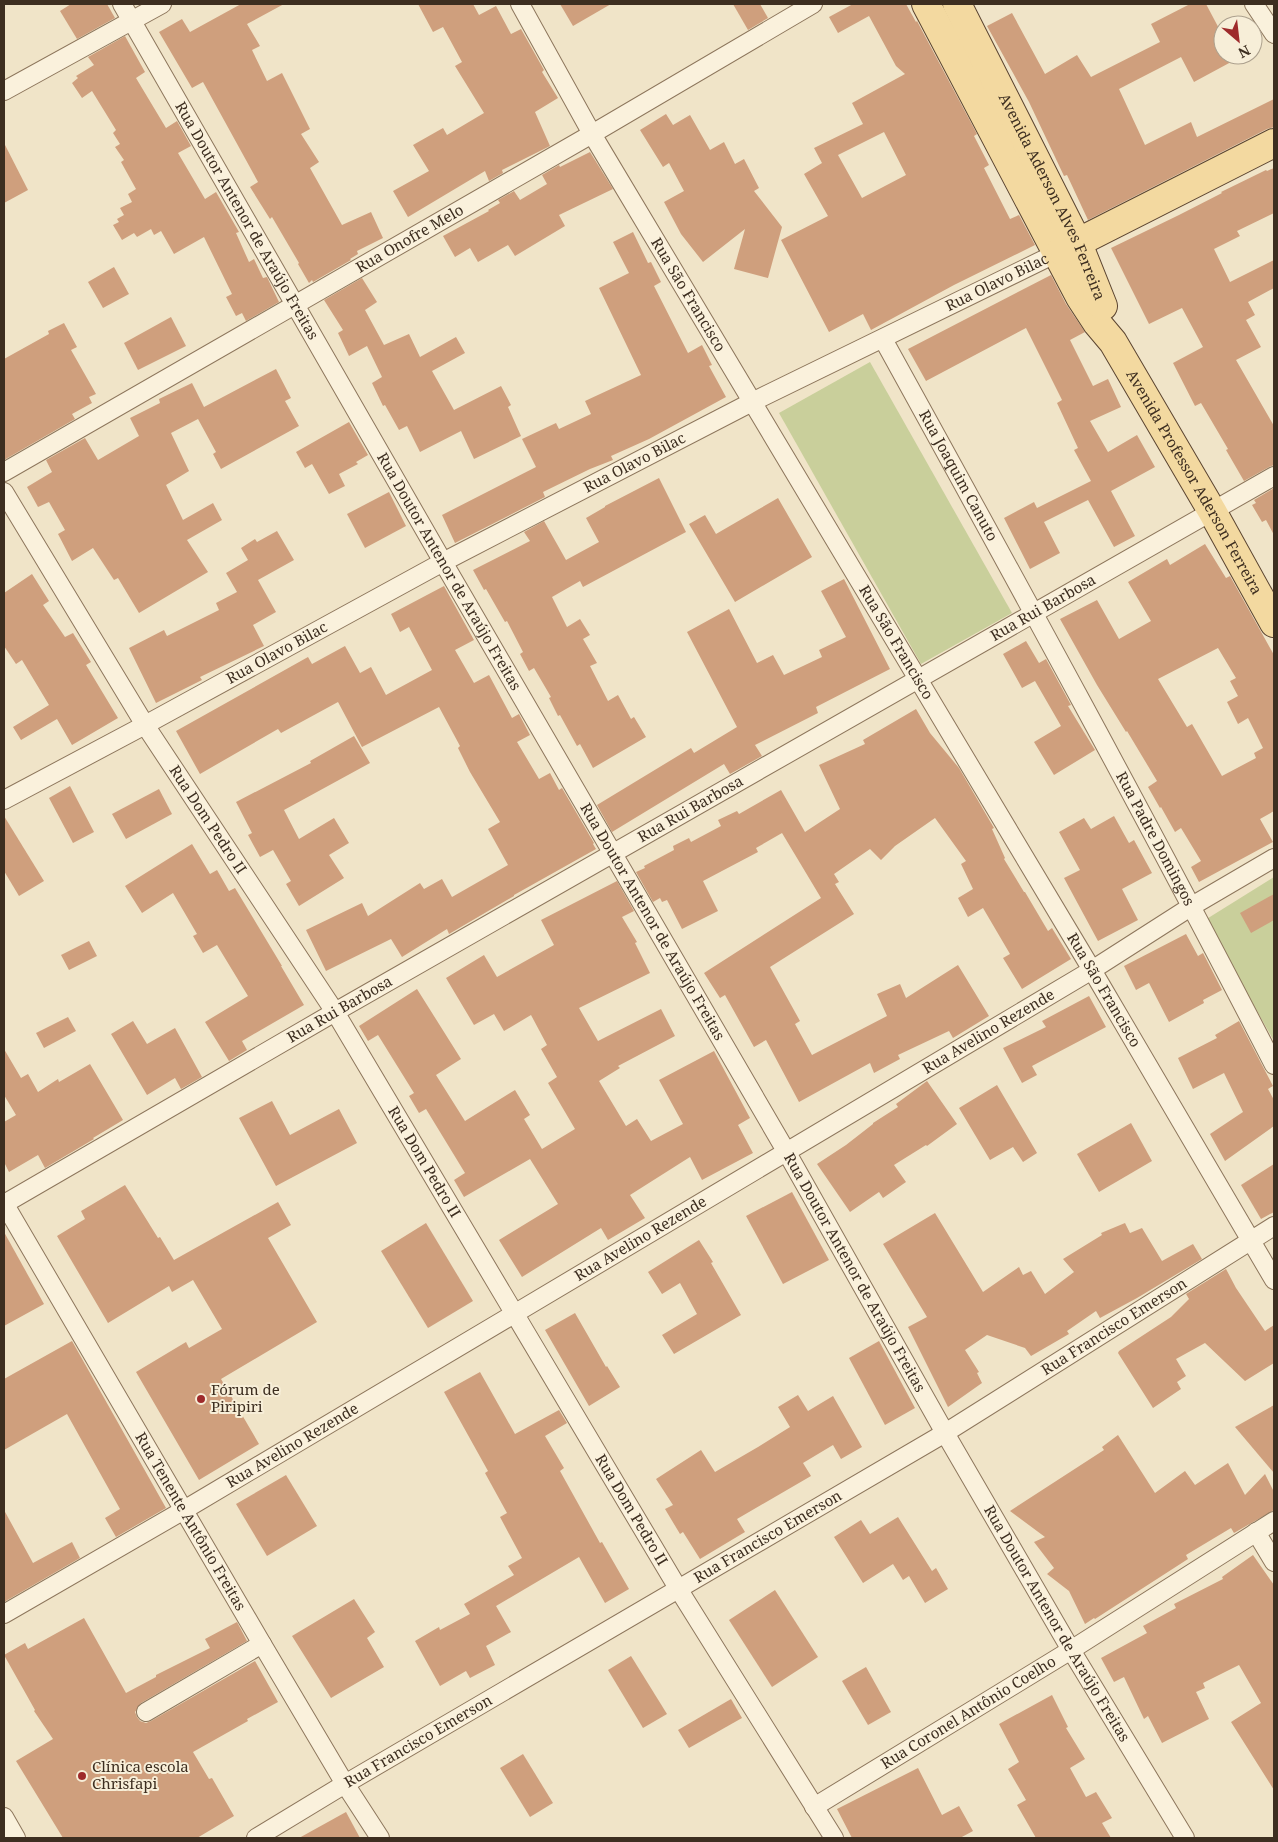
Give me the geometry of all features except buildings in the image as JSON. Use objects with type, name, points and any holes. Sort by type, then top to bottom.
[{"type":"main road","name":"Avenida Aderson Alves Ferreira","points":[[926,4],[1036,210],[1067,247]]},
{"type":"main road","name":"Avenida Aderson Alves Ferreira","points":[[956,4],[1067,247],[1102,305],[1113,342]]},
{"type":"main road","name":"Rua Olavo Bilac","points":[[1067,247],[1274,143]]},
{"type":"main road","name":"Avenida Professor Aderson Ferreira","points":[[1113,342],[1212,511],[1274,623]]},
{"type":"street","name":"Rua Doutor Antenor de Araújo Freitas","points":[[122,4],[786,1151],[1070,1650],[1185,1838]]},
{"type":"street","points":[[4,91],[162,4]]},
{"type":"street","name":"Rua São Francisco","points":[[520,4],[592,134],[1092,970],[1274,1280]]},
{"type":"street","name":"Rua Onofre Melo","points":[[4,472],[592,134],[813,4]]},
{"type":"street","points":[[1254,4],[1274,34]]},
{"type":"street","name":"Rua Olavo Bilac","points":[[4,800],[444,562],[752,402],[1067,247]]},
{"type":"street","name":"Rua Joaquim Canuto","points":[[883,339],[1034,613]]},
{"type":"street","name":"Rua Rui Barbosa","points":[[4,1204],[335,1012],[1274,476]]},
{"type":"street","name":"Rua Dom Pedro II","points":[[4,492],[145,725],[335,1012],[679,1590],[834,1838]]},
{"type":"street","name":"Rua Padre Domingos","points":[[1034,613],[1192,906],[1274,1064]]},
{"type":"street","name":"Rua Avelino Rezende","points":[[4,1614],[184,1510],[1092,970],[1192,906],[1274,858]]},
{"type":"street","name":"Rua Tenente Antônio Freitas","points":[[4,1204],[345,1784],[380,1838]]},
{"type":"street","name":"Rua Francisco Emerson","points":[[256,1838],[945,1433],[1274,1226]]},
{"type":"street","name":"Rua Coronel Antônio Coelho","points":[[814,1807],[1070,1650],[1274,1521]]},
{"type":"street","points":[[1256,1532],[1274,1562]]},
{"type":"street","points":[[146,1712],[262,1644]]},
{"type":"street","points":[[4,1817],[16,1838]]},
{"type":"green space","points":[[870,362],[1012,613],[921,664],[779,413]]},
{"type":"green space","points":[[1274,877],[1274,1041],[1205,920]]},
{"type":"place","name":"Fórum de Piripiri","points":[[201,1399]]},
{"type":"place","name":"Clínica escola Chrisfapi","points":[[82,1776]]}]
